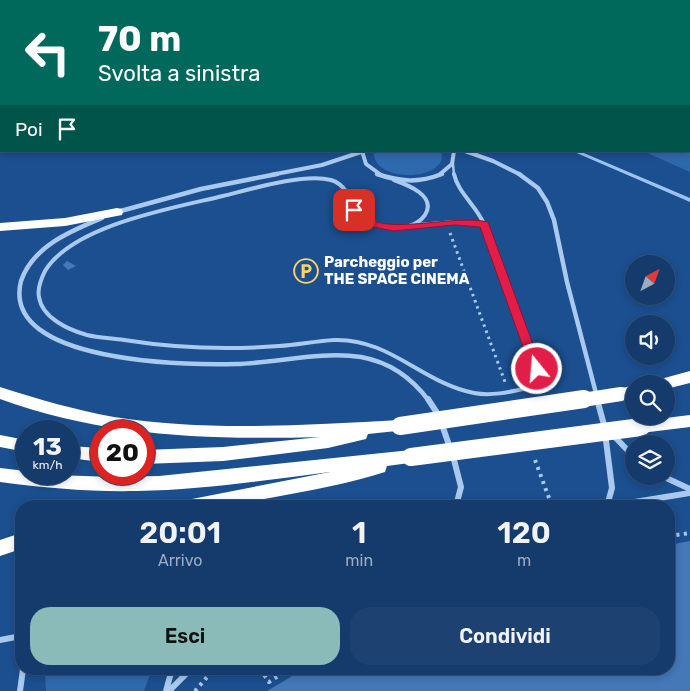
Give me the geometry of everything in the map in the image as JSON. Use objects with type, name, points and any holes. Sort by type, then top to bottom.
[{"type":"highway","points":[[0,227],[66,222],[117,212]]},
{"type":"highway","points":[[675,381],[690,377]]},
{"type":"highway","points":[[675,389],[690,388]]},
{"type":"highway","points":[[0,393],[77,416],[124,424],[273,431],[400,426]]},
{"type":"highway","points":[[155,457],[223,454],[328,442],[400,426],[625,394]]},
{"type":"highway","points":[[0,475],[117,484],[180,482],[411,457],[690,421]]},
{"type":"highway","points":[[0,441],[15,444]]},
{"type":"highway","points":[[223,500],[348,476],[411,457]]},
{"type":"highway","points":[[0,548],[15,543]]},
{"type":"street","points":[[454,152],[453,164],[446,172],[435,178],[405,182],[390,179],[368,168],[362,160],[362,152],[322,165],[201,189],[117,212],[74,229],[39,253],[28,266],[21,281],[17,298],[21,315],[33,330],[53,341],[76,350],[148,361],[257,363],[332,356],[376,361],[413,382],[430,401],[438,414],[460,473],[461,489],[458,500]]},
{"type":"street","points":[[468,152],[493,161],[521,175],[538,188],[547,202],[554,220],[566,282],[604,425],[612,488],[610,500]]},
{"type":"street","points":[[604,425],[625,447]]},
{"type":"street","points":[[675,483],[690,491]]},
{"type":"street","points":[[641,500],[690,491]]},
{"type":"street","points":[[0,640],[15,637]]},
{"type":"street","points":[[20,691],[22,675]]},
{"type":"street","points":[[168,691],[171,675]]},
{"type":"street","points":[[168,691],[185,675]]},
{"type":"lane","points":[[453,164],[453,178],[456,186],[477,209],[484,224],[534,357],[540,381],[537,386],[487,394],[460,389],[448,385],[409,362],[375,346],[356,342],[208,347],[159,345],[82,334],[59,324],[44,309],[38,296],[40,278],[50,264],[68,247],[88,235],[189,203],[301,180],[323,178],[340,184],[347,191],[360,219],[377,225],[394,228],[446,223],[484,224]]},
{"type":"lane","points":[[390,179],[415,190],[425,198],[428,204],[427,213],[416,225]]},
{"type":"path","points":[[446,223],[509,391]]},
{"type":"path","points":[[533,456],[550,500]]},
{"type":"path","points":[[675,535],[690,533]]},
{"type":"path","points":[[195,691],[209,675]]},
{"type":"path","points":[[264,675],[269,682],[280,675]]},
{"type":"shaded area","points":[[374,152],[441,152],[441,161],[434,169],[410,175],[396,174],[384,169],[376,162]]},
{"type":"shaded area","points":[[645,152],[690,152],[690,172]]},
{"type":"shaded area","points":[[45,675],[150,675],[144,691],[46,691]]},
{"type":"building","points":[[67,261],[76,266],[68,270],[63,265]]},
{"type":"building","points":[[690,541],[690,691],[267,691],[294,675],[675,675],[675,544]]},
{"type":"waterway","points":[[576,152],[690,200]]},
{"type":"place","name":"Parcheggio per THE SPACE CINEMA","points":[[306,271]]},
{"type":"route","points":[[354,210],[360,219],[394,228],[454,222],[484,224],[537,369]]}]
